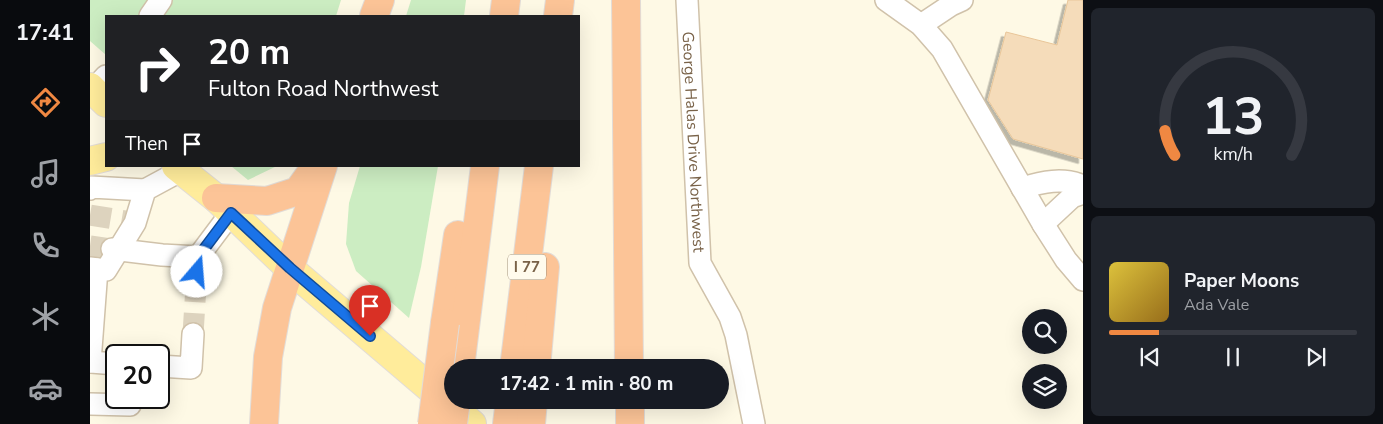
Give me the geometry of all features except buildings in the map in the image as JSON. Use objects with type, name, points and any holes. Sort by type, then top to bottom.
[{"type":"highway","points":[[374,15],[380,0]]},
{"type":"highway","points":[[504,15],[506,0]]},
{"type":"highway","points":[[558,15],[560,0]]},
{"type":"highway","points":[[626,0],[629,359]]},
{"type":"highway","points":[[224,206],[266,201],[298,191],[315,167]]},
{"type":"highway","points":[[264,424],[268,357],[277,308],[323,167]]},
{"type":"highway","points":[[459,359],[454,331],[467,167]]},
{"type":"highway","points":[[432,424],[454,331],[485,167]]},
{"type":"highway","name":"I 77","points":[[515,359],[539,167]]},
{"type":"highway","points":[[537,359],[548,231],[549,167]]},
{"type":"highway","points":[[452,424],[454,409]]},
{"type":"highway","points":[[507,424],[509,409]]},
{"type":"highway","points":[[530,424],[532,409]]},
{"type":"main road","points":[[90,161],[105,157]]},
{"type":"main road","points":[[179,168],[224,206],[290,268],[472,424]]},
{"type":"street","points":[[151,15],[161,0]]},
{"type":"street","name":"George Halas Drive Northwest","points":[[687,0],[700,263],[730,317],[736,335],[754,424]]},
{"type":"street","points":[[886,0],[921,25],[942,49],[1043,224],[1066,260],[1083,280]]},
{"type":"street","points":[[921,25],[962,0]]},
{"type":"street","points":[[105,363],[90,362],[93,268],[106,270],[145,190],[179,168]]},
{"type":"street","points":[[1022,188],[1040,182],[1072,181],[1083,186]]},
{"type":"street","points":[[90,188],[145,190]]},
{"type":"street","points":[[1043,224],[1072,197],[1083,193]]},
{"type":"street","points":[[196,286],[198,257],[224,206]]},
{"type":"street","points":[[115,250],[162,256],[198,257]]},
{"type":"street","points":[[170,367],[191,368],[193,334]]},
{"type":"street","points":[[90,404],[105,404]]},
{"type":"green space","points":[[90,0],[341,0],[336,15],[105,15],[105,54],[90,41]]},
{"type":"green space","points":[[411,0],[466,0],[464,15],[406,15]]},
{"type":"green space","points":[[232,167],[275,167],[248,180]]},
{"type":"green space","points":[[360,167],[438,167],[421,267],[409,318],[356,271],[346,244],[349,203]]},
{"type":"tunnel","points":[[90,215],[126,221]]},
{"type":"tunnel","points":[[90,246],[112,249]]},
{"type":"tunnel","points":[[193,334],[196,286]]},
{"type":"route","points":[[197,272],[198,257],[231,213],[290,268],[370,336]]}]
